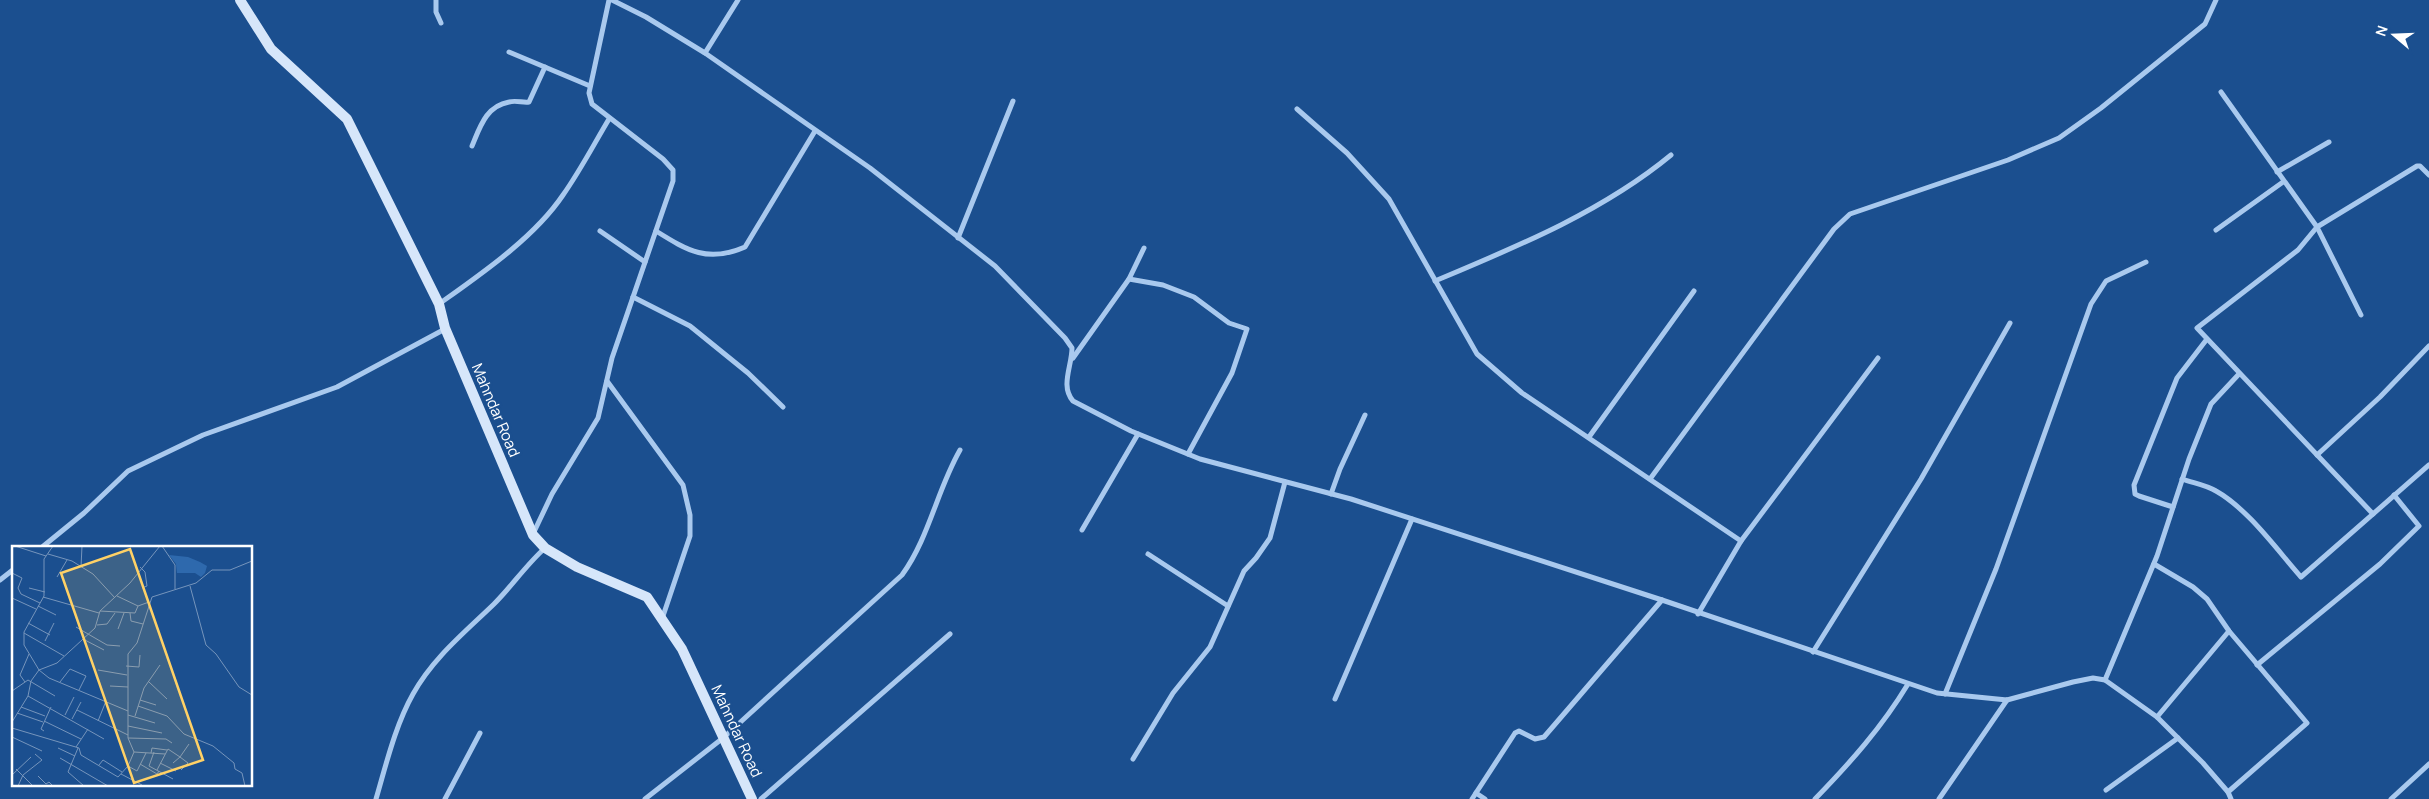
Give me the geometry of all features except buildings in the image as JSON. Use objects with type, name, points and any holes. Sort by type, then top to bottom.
[{"type":"street","name":"Mahndar Road","points":[[240,0],[271,49],[346,119],[439,304],[445,328],[533,535],[545,548],[577,567],[647,597],[682,649],[752,799]]},
{"type":"street","points":[[436,0],[436,12],[441,23]]},
{"type":"street","points":[[533,535],[552,494],[598,418],[607,381],[633,297],[673,181],[673,170],[663,158],[609,119],[592,104],[589,94],[590,86],[610,0],[646,17],[705,53],[870,168],[995,266],[1065,338],[1072,348],[1072,358],[1066,385],[1067,394],[1072,401],[1138,434],[1188,454],[1412,519],[1662,600],[1698,614],[1908,684],[1945,694],[2007,700],[2093,678],[2104,680],[2157,717],[2203,763],[2228,792],[2231,799]]},
{"type":"street","points":[[705,53],[738,0]]},
{"type":"street","points":[[1650,479],[1834,229],[1850,214],[2008,160],[2059,138],[2101,108],[2205,24],[2216,0]]},
{"type":"street","points":[[509,52],[590,86]]},
{"type":"street","points":[[472,146],[484,117],[494,108],[510,101],[530,102],[545,67]]},
{"type":"street","points":[[2221,92],[2316,227],[2361,315]]},
{"type":"street","points":[[958,238],[1013,101]]},
{"type":"street","points":[[1297,109],[1347,153],[1389,199],[1477,354],[1522,393],[1741,541]]},
{"type":"street","points":[[439,304],[485,271],[533,228],[562,196],[609,119]]},
{"type":"street","points":[[656,231],[680,246],[710,255],[727,255],[745,247],[815,131]]},
{"type":"street","points":[[2276,172],[2329,142]]},
{"type":"street","points":[[1435,281],[1509,250],[1610,197],[1632,185],[1671,155]]},
{"type":"street","points":[[2373,514],[2197,328],[2298,250],[2316,227],[2417,166],[2420,166],[2429,175]]},
{"type":"street","points":[[2216,230],[2283,182]]},
{"type":"street","points":[[600,231],[645,262]]},
{"type":"street","points":[[1072,358],[1129,278],[1144,248]]},
{"type":"street","points":[[1945,694],[1996,569],[2091,304],[2106,281],[2146,262]]},
{"type":"street","points":[[1129,278],[1164,285],[1194,297],[1229,323],[1247,329],[1232,373],[1188,454]]},
{"type":"street","points":[[1588,437],[1694,291]]},
{"type":"street","points":[[633,297],[690,326],[748,372],[783,407]]},
{"type":"street","points":[[1813,652],[1921,479],[2010,323]]},
{"type":"street","points":[[43,546],[84,513],[128,471],[203,435],[337,386],[445,328]]},
{"type":"street","points":[[2173,507],[2135,494],[2134,485],[2176,378],[2207,339]]},
{"type":"street","points":[[2317,456],[2380,397],[2429,346]]},
{"type":"street","points":[[1698,614],[1741,541],[1878,358]]},
{"type":"street","points":[[2104,680],[2154,564],[2182,479],[2211,404],[2239,374]]},
{"type":"street","points":[[607,381],[683,484],[687,502],[690,536],[662,619]]},
{"type":"street","points":[[1331,494],[1340,468],[1365,415]]},
{"type":"street","points":[[1082,530],[1138,434]]},
{"type":"street","points":[[645,799],[723,738],[902,575],[918,550],[942,486],[960,450]]},
{"type":"street","points":[[2182,479],[2214,490],[2224,496],[2254,524],[2301,577],[2429,465]]},
{"type":"street","points":[[1133,759],[1173,694],[1210,646],[1244,571],[1270,538],[1285,482]]},
{"type":"street","points":[[2257,665],[2380,564],[2419,526],[2394,495]]},
{"type":"street","points":[[1334,699],[1412,519]]},
{"type":"street","points":[[376,799],[395,739],[412,696],[434,661],[494,604],[524,567],[545,548]]},
{"type":"street","points":[[1148,554],[1228,606]]},
{"type":"street","points":[[2154,564],[2193,587],[2206,599],[2228,631],[2307,723],[2228,792]]},
{"type":"street","points":[[0,580],[12,571]]},
{"type":"street","points":[[0,572],[6,576]]},
{"type":"street","points":[[1472,799],[1515,732],[1519,731],[1535,739],[1544,737],[1662,600]]},
{"type":"street","points":[[2157,717],[2228,631]]},
{"type":"street","points":[[761,799],[950,634]]},
{"type":"street","points":[[1815,799],[1858,754],[1891,713],[1908,684]]},
{"type":"street","points":[[1939,799],[2007,700]]},
{"type":"street","points":[[445,799],[480,734]]},
{"type":"street","points":[[2106,790],[2178,738]]},
{"type":"street","points":[[2391,799],[2429,764]]},
{"type":"street","points":[[1476,793],[1485,799]]}]
